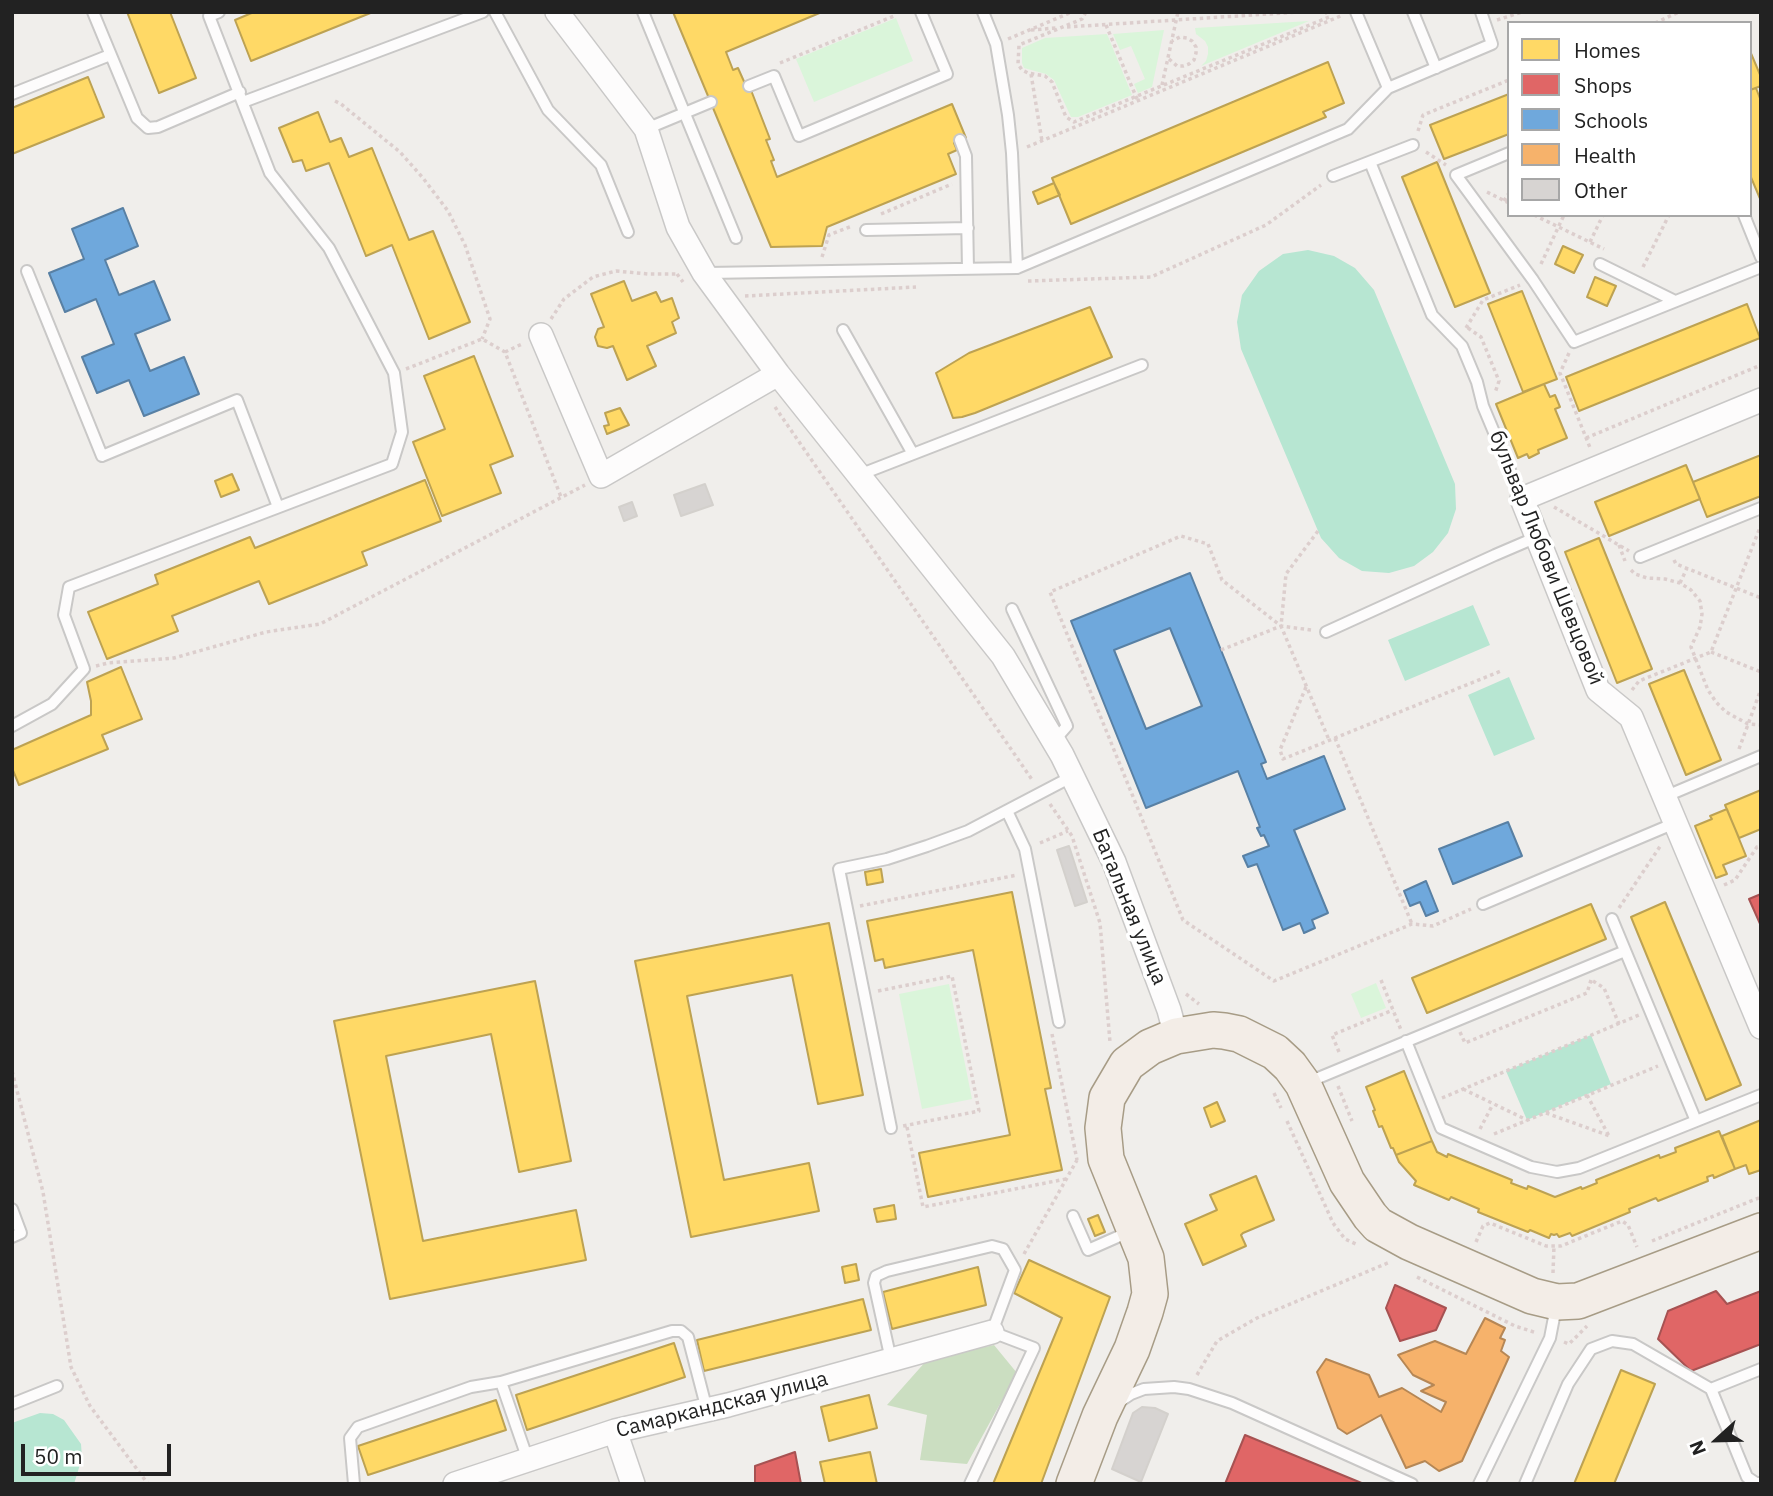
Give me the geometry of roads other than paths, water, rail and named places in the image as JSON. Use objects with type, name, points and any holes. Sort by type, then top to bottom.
[{"type":"main road","points":[[1074,1484],[1100,1416],[1132,1349],[1150,1294],[1146,1258],[1106,1159],[1103,1128],[1107,1098],[1127,1064],[1150,1047],[1172,1023],[1239,1034],[1275,1052],[1290,1066],[1297,1087],[1347,1182],[1378,1224],[1409,1242],[1532,1296],[1550,1287],[1578,1301],[1761,1231]]},
{"type":"street","name":"Батальная улица","points":[[557,12],[646,129],[678,227],[769,379],[859,475],[1003,656],[1073,776],[1114,862],[1172,1023]]},
{"type":"street","points":[[541,335],[601,476],[769,379]]},
{"type":"street","points":[[1531,495],[1761,400]]},
{"type":"street","name":"бульвар Любови Шевцовой","points":[[1531,495],[1537,537],[1598,690],[1632,718],[1761,1027]]},
{"type":"street","name":"Самаркандская улица","points":[[455,1484],[615,1431],[707,1410],[992,1332]]},
{"type":"street","points":[[615,1431],[633,1484]]},
{"type":"lane","points":[[93,12],[137,118],[148,128],[158,127],[483,12]]},
{"type":"lane","points":[[12,726],[52,704],[84,669],[64,615],[69,587],[392,464],[402,432],[394,373],[329,248],[270,173],[209,16],[219,12]]},
{"type":"lane","points":[[495,12],[548,110],[601,165],[628,232]]},
{"type":"lane","points":[[643,12],[736,238]]},
{"type":"lane","points":[[749,86],[774,75],[800,136],[947,74],[921,12]]},
{"type":"lane","points":[[983,12],[996,44],[1008,115],[1017,268]]},
{"type":"lane","points":[[1356,12],[1388,88]]},
{"type":"lane","points":[[1413,12],[1436,68]]},
{"type":"lane","points":[[704,273],[1017,268],[1348,129],[1388,88],[1492,44],[1481,12]]},
{"type":"lane","points":[[12,94],[110,55]]},
{"type":"lane","points":[[646,129],[710,102]]},
{"type":"lane","points":[[960,140],[966,156],[968,269]]},
{"type":"lane","points":[[1334,176],[1413,145]]},
{"type":"lane","points":[[1507,154],[1456,174],[1574,342],[1761,267]]},
{"type":"lane","name":"бульвар Любови Шевцовой","points":[[1370,162],[1432,314],[1462,346],[1477,382],[1483,406],[1531,495]]},
{"type":"lane","points":[[1745,217],[1761,257]]},
{"type":"lane","points":[[866,230],[968,228]]},
{"type":"lane","points":[[1600,264],[1675,302]]},
{"type":"lane","points":[[27,271],[102,456],[237,400],[278,507]]},
{"type":"lane","points":[[843,330],[913,454]]},
{"type":"lane","points":[[859,475],[1142,365]]},
{"type":"lane","points":[[1640,557],[1761,508]]},
{"type":"lane","points":[[1326,632],[1537,537]]},
{"type":"lane","points":[[1012,608],[1067,726],[1054,741]]},
{"type":"lane","points":[[1664,797],[1761,757]]},
{"type":"lane","points":[[891,1128],[839,869],[887,859],[968,831],[1073,776]]},
{"type":"lane","points":[[1007,811],[1025,849],[1059,1022]]},
{"type":"lane","points":[[1483,904],[1675,823]]},
{"type":"lane","points":[[1612,919],[1696,1121]]},
{"type":"lane","points":[[1297,1087],[1625,951]]},
{"type":"lane","points":[[1406,1041],[1441,1128],[1531,1167],[1557,1172],[1579,1168],[1761,1095]]},
{"type":"lane","points":[[12,1209],[21,1233],[12,1237]]},
{"type":"lane","points":[[1073,1216],[1088,1250],[1134,1230]]},
{"type":"lane","points":[[891,1360],[874,1283],[876,1276],[992,1246],[1003,1249],[1015,1270],[992,1332],[1034,1348],[971,1484]]},
{"type":"lane","points":[[1479,1484],[1550,1338],[1550,1287]]},
{"type":"lane","points":[[354,1484],[350,1438],[358,1427],[471,1387],[501,1382],[672,1331],[681,1331],[688,1337],[707,1410]]},
{"type":"lane","points":[[1525,1484],[1568,1384],[1591,1349],[1612,1341],[1633,1345],[1711,1389],[1747,1477],[1761,1483]]},
{"type":"lane","points":[[1711,1389],[1761,1369]]},
{"type":"lane","points":[[501,1382],[528,1460]]},
{"type":"lane","points":[[12,1404],[57,1386]]},
{"type":"lane","points":[[1100,1416],[1144,1389],[1189,1389],[1217,1398],[1412,1484]]}]
